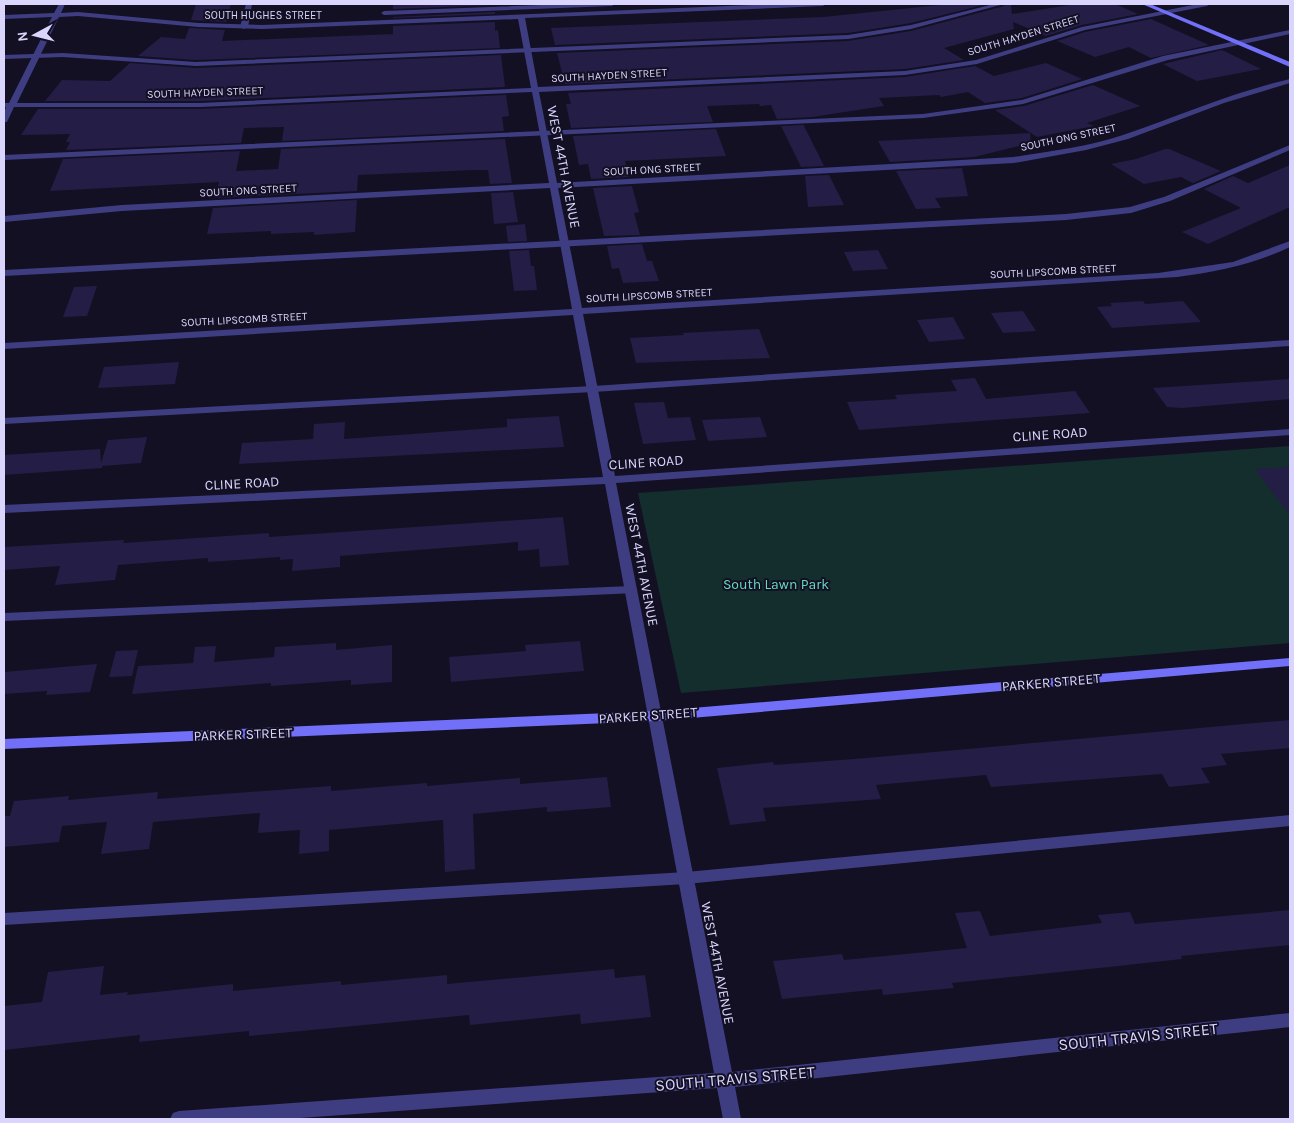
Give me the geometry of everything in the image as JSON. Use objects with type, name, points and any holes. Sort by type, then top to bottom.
[{"type":"main road","points":[[1145,4],[1290,65]]},
{"type":"main road","name":"PARKER STREET","points":[[4,744],[656,716],[1290,662]]},
{"type":"street","points":[[4,120],[8,105],[36,56],[62,4]]},
{"type":"street","points":[[244,27],[249,4]]},
{"type":"street","points":[[384,22],[385,4]]},
{"type":"street","points":[[384,13],[612,4]]},
{"type":"street","name":"SOUTH HUGHES STREET","points":[[4,17],[56,14],[91,15],[198,25],[244,27],[823,4]]},
{"type":"street","points":[[4,57],[63,55],[196,64],[848,37],[911,27],[1001,4]]},
{"type":"street","name":"SOUTH HAYDEN STREET","points":[[8,105],[200,105],[876,75],[935,69],[994,57],[1084,28],[1208,4]]},
{"type":"street","name":"WEST 44TH AVENUE","points":[[520,16],[732,1119]]},
{"type":"street","points":[[4,158],[923,116],[1023,102],[1166,58],[1290,32]]},
{"type":"street","name":"SOUTH ONG STREET","points":[[4,219],[114,208],[978,163],[1052,155],[1125,137],[1221,101],[1290,81]]},
{"type":"street","points":[[4,273],[1066,217],[1131,210],[1167,200],[1290,147]]},
{"type":"street","name":"SOUTH LIPSCOMB STREET","points":[[4,346],[1174,275],[1211,270],[1255,259],[1290,244]]},
{"type":"street","points":[[4,421],[593,389],[1290,343]]},
{"type":"street","name":"CLINE ROAD","points":[[4,509],[610,480],[1290,432]]},
{"type":"street","points":[[4,617],[631,590]]},
{"type":"street","points":[[4,918],[686,878],[1290,820]]},
{"type":"street","name":"SOUTH TRAVIS STREET","points":[[178,1119],[725,1080],[1290,1020]]},
{"type":"green space","name":"South Lawn Park","points":[[1290,446],[1290,643],[681,693],[638,493]]},
{"type":"building","points":[[196,4],[231,4],[226,22],[191,20]]},
{"type":"building","points":[[393,4],[495,4],[495,5],[393,9]]},
{"type":"building","points":[[950,4],[987,4],[911,23],[848,33],[555,45],[551,28],[823,17]]},
{"type":"building","points":[[1011,4],[1012,14],[1076,4],[1115,4],[1138,14],[1082,25],[1046,36],[1013,22],[1014,29],[944,48],[964,60],[905,69],[565,84],[557,53],[848,41],[911,31]]},
{"type":"building","points":[[495,12],[495,14],[393,18],[393,17]]},
{"type":"building","points":[[1151,19],[1209,45],[1151,58],[1129,47],[1095,57],[1057,41],[1085,32]]},
{"type":"building","points":[[495,22],[495,31],[498,30],[500,48],[196,60],[138,56],[161,37],[185,39],[189,28],[225,30],[222,41],[393,34],[393,26]]},
{"type":"building","points":[[1222,50],[1261,69],[1197,81],[1163,64]]},
{"type":"building","points":[[501,55],[505,87],[200,101],[45,101],[62,80],[110,81],[130,63],[196,68]]},
{"type":"building","points":[[1046,63],[1082,79],[1022,98],[985,103],[968,92],[941,97],[939,95],[879,98],[884,106],[812,117],[777,119],[771,105],[707,106],[713,122],[571,128],[566,104],[571,104],[568,93],[905,77],[975,66],[994,76]]},
{"type":"building","points":[[1093,85],[1140,106],[1087,123],[1094,126],[1037,137],[995,110],[1024,106]]},
{"type":"building","points":[[506,95],[509,116],[502,117],[504,131],[282,141],[284,127],[244,128],[241,143],[66,150],[70,142],[66,142],[70,134],[21,135],[38,109],[200,109]]},
{"type":"building","points":[[804,125],[824,166],[801,167],[781,126]]},
{"type":"building","points":[[716,129],[726,156],[625,161],[629,177],[591,179],[588,164],[579,165],[573,136]]},
{"type":"building","points":[[1030,133],[1031,143],[974,157],[890,162],[878,141]]},
{"type":"building","points":[[505,139],[512,183],[490,184],[488,170],[474,170],[358,175],[357,191],[215,198],[219,182],[50,191],[63,159],[240,151],[236,171],[278,169],[281,149]]},
{"type":"building","points":[[1165,149],[1221,171],[1193,183],[1181,177],[1144,184],[1111,164],[1136,159]]},
{"type":"building","points":[[1290,165],[1290,207],[1208,244],[1182,232],[1241,208],[1204,189],[1233,176],[1248,183]]},
{"type":"building","points":[[962,168],[968,196],[935,198],[941,208],[916,209],[896,171]]},
{"type":"building","points":[[829,175],[844,205],[808,207],[805,176]]},
{"type":"building","points":[[632,186],[639,212],[634,213],[640,235],[604,236],[593,188]]},
{"type":"building","points":[[513,192],[518,222],[494,224],[491,193]]},
{"type":"building","points":[[357,200],[355,232],[314,235],[314,232],[271,234],[271,231],[207,234],[213,208]]},
{"type":"building","points":[[525,224],[527,241],[508,242],[506,226]]},
{"type":"building","points":[[642,244],[647,261],[652,261],[659,281],[623,283],[619,268],[612,269],[607,246]]},
{"type":"building","points":[[529,250],[531,266],[534,266],[537,290],[514,291],[509,251]]},
{"type":"building","points":[[878,250],[888,269],[853,271],[844,252]]},
{"type":"building","points":[[97,286],[87,316],[63,317],[74,287]]},
{"type":"building","points":[[1143,301],[1145,304],[1183,301],[1201,322],[1112,328],[1097,307],[1112,306],[1110,303]]},
{"type":"building","points":[[1023,311],[1036,331],[1003,333],[991,313]]},
{"type":"building","points":[[953,317],[965,339],[929,342],[917,320]]},
{"type":"building","points":[[759,329],[770,358],[636,363],[630,338],[684,335],[683,333]]},
{"type":"building","points":[[179,362],[175,384],[98,388],[104,367]]},
{"type":"building","points":[[975,378],[986,399],[1075,391],[1090,413],[859,430],[847,402],[897,399],[895,395],[957,391],[951,380]]},
{"type":"building","points":[[1290,379],[1290,399],[1182,408],[1167,407],[1153,388]]},
{"type":"building","points":[[664,402],[668,418],[690,417],[696,440],[643,444],[634,403]]},
{"type":"building","points":[[559,416],[564,447],[239,464],[242,443],[313,439],[314,424],[345,422],[344,439],[507,427],[507,419]]},
{"type":"building","points":[[760,417],[767,437],[708,441],[702,420]]},
{"type":"building","points":[[147,437],[141,463],[102,466],[102,468],[4,475],[4,455],[100,449],[101,463],[108,440]]},
{"type":"building","points":[[1290,467],[1290,515],[1255,469]]},
{"type":"building","points":[[563,517],[569,565],[540,567],[539,549],[518,551],[518,542],[340,556],[340,567],[292,571],[293,559],[280,560],[280,557],[208,562],[208,558],[118,565],[115,580],[55,585],[60,566],[4,570],[4,547],[124,540],[123,543],[269,533],[269,537]]},
{"type":"building","points":[[580,641],[584,671],[451,682],[449,657],[526,651],[525,645]]},
{"type":"building","points":[[336,643],[336,650],[392,645],[392,682],[351,685],[351,680],[271,686],[271,683],[132,694],[138,666],[193,663],[195,647],[216,646],[214,662],[274,657],[275,647]]},
{"type":"building","points":[[138,650],[132,676],[109,677],[116,651]]},
{"type":"building","points":[[97,664],[90,692],[46,695],[47,691],[4,694],[4,672]]},
{"type":"building","points":[[1290,720],[1290,748],[1221,754],[1227,765],[1201,768],[1210,783],[1169,787],[1162,774],[991,787],[986,775],[876,785],[881,799],[763,808],[766,821],[730,825],[717,768],[773,762],[774,765],[867,758]]},
{"type":"building","points":[[607,777],[611,807],[547,812],[547,807],[473,814],[475,869],[445,872],[443,820],[329,830],[329,851],[299,854],[300,830],[258,833],[260,813],[153,822],[149,849],[101,854],[107,822],[62,826],[59,842],[4,847],[4,816],[10,816],[14,801],[69,796],[68,800],[158,792],[157,799],[331,786],[331,791],[427,783],[427,786],[520,778],[520,784]]},
{"type":"building","points":[[1290,910],[1290,945],[1181,956],[1182,959],[952,983],[954,988],[883,995],[882,989],[782,999],[773,961],[842,954],[844,960],[967,948],[955,913],[980,911],[990,936],[1102,923],[1098,915],[1130,912],[1135,924]]},
{"type":"building","points":[[104,966],[100,995],[128,992],[127,995],[233,984],[233,991],[341,981],[341,985],[447,975],[447,984],[614,969],[615,978],[645,975],[651,1017],[581,1024],[580,1014],[470,1025],[469,1015],[249,1036],[249,1031],[139,1042],[140,1035],[4,1050],[4,1006],[42,1002],[48,972]]}]
